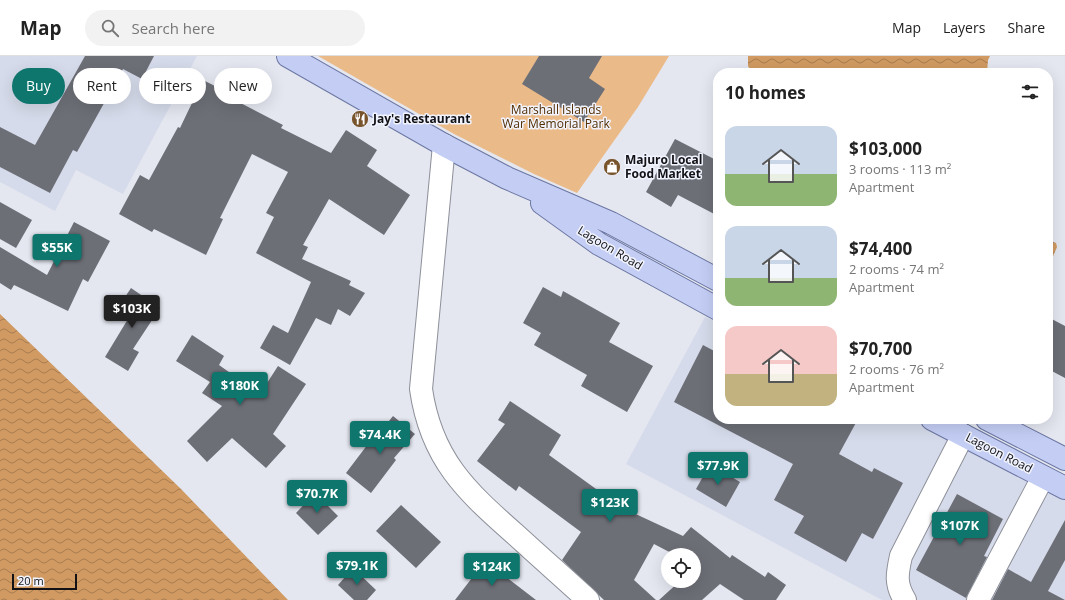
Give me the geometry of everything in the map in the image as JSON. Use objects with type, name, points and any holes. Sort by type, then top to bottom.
[{"type":"main road","name":"Lagoon Road","points":[[288,56],[444,145],[507,178],[611,222],[713,277]]},
{"type":"main road","name":"Lagoon Road","points":[[507,178],[599,244],[713,306]]},
{"type":"main road","name":"Lagoon Road","points":[[942,424],[1065,488]]},
{"type":"main road","name":"Lagoon Road","points":[[997,424],[1065,459]]},
{"type":"street","points":[[444,145],[421,389],[429,426],[440,453],[456,478],[476,500],[588,600]]},
{"type":"street","points":[[906,600],[900,592],[896,576],[901,556],[963,435]]},
{"type":"street","points":[[978,600],[1043,477]]},
{"type":"shaded area","points":[[0,56],[197,56],[191,68],[139,68],[139,104],[171,104],[123,194],[76,170],[55,211],[0,182]]},
{"type":"shaded area","points":[[705,317],[713,321],[713,424],[927,424],[1065,490],[1065,600],[882,600],[626,464]]},
{"type":"green space","name":"Marshall Islands War Memorial Park","points":[[318,56],[669,56],[638,107],[577,193],[534,174],[454,134]]},
{"type":"water","points":[[748,56],[990,56],[987,68],[749,68]]},
{"type":"water","points":[[1053,242],[1056,243],[1057,247],[1053,256]]},
{"type":"water","points":[[0,314],[181,489],[288,600],[0,600]]},
{"type":"building","points":[[85,56],[154,56],[148,68],[139,68],[139,77],[131,73],[131,68],[78,68]]},
{"type":"building","points":[[539,56],[602,56],[589,78],[605,89],[584,122],[522,84]]},
{"type":"building","points":[[73,77],[73,104],[104,104],[77,152],[73,150],[50,193],[0,167],[0,127],[35,145],[58,104],[65,104],[65,92]]},
{"type":"building","points":[[206,82],[214,86],[214,104],[242,104],[283,125],[281,128],[331,153],[346,130],[377,150],[367,166],[410,195],[384,235],[329,199],[303,245],[308,247],[302,259],[351,281],[349,285],[365,293],[350,316],[338,309],[331,325],[316,318],[290,365],[260,348],[273,325],[288,333],[311,282],[256,253],[274,217],[266,213],[288,172],[252,154],[220,218],[223,219],[206,255],[154,229],[152,232],[119,214],[140,175],[149,180],[178,127],[180,128],[192,104],[206,104]]},
{"type":"building","points":[[675,139],[713,158],[713,213],[678,195],[671,207],[646,192]]},
{"type":"building","points":[[0,202],[32,220],[16,248],[0,239]]},
{"type":"building","points":[[74,222],[110,241],[88,282],[83,279],[68,311],[14,285],[11,290],[0,283],[0,247],[47,275]]},
{"type":"building","points":[[543,287],[561,297],[563,291],[620,323],[609,342],[653,366],[627,412],[581,386],[587,375],[534,345],[541,333],[523,323]]},
{"type":"building","points":[[131,288],[160,308],[133,349],[139,352],[128,371],[105,357],[131,314],[119,306]]},
{"type":"building","points":[[1053,320],[1065,326],[1065,378],[1053,372]]},
{"type":"building","points":[[192,335],[224,356],[219,365],[260,394],[278,366],[306,384],[273,434],[286,446],[266,468],[232,438],[207,462],[187,441],[222,406],[202,393],[210,382],[176,361]]},
{"type":"building","points":[[703,345],[713,350],[713,422],[674,402]]},
{"type":"building","points":[[510,401],[561,435],[549,455],[603,494],[605,490],[629,507],[627,510],[683,536],[691,527],[730,558],[732,555],[765,577],[768,572],[786,585],[776,600],[744,600],[720,584],[702,600],[659,600],[672,588],[701,588],[701,548],[662,548],[654,544],[634,580],[656,600],[604,600],[562,560],[581,532],[519,486],[516,491],[477,461],[505,424],[498,420]]},
{"type":"building","points":[[393,416],[415,434],[394,458],[396,460],[371,493],[346,473],[371,440],[373,441]]},
{"type":"building","points":[[716,424],[855,424],[839,454],[872,472],[874,468],[903,483],[873,539],[862,533],[846,562],[794,533],[804,516],[774,500],[793,464]]},
{"type":"building","points":[[710,464],[740,482],[726,507],[696,489]]},
{"type":"building","points":[[315,493],[338,516],[318,535],[296,513]]},
{"type":"building","points":[[957,494],[1003,519],[984,556],[987,557],[966,598],[916,570]]},
{"type":"building","points":[[401,505],[441,542],[416,568],[376,531]]},
{"type":"building","points":[[1065,520],[1065,560],[1048,591],[1065,600],[992,600],[1008,569],[1031,582]]},
{"type":"building","points":[[485,561],[536,600],[455,600]]},
{"type":"building","points":[[353,568],[376,590],[367,600],[354,600],[338,585]]},
{"type":"place","name":"Jay's Restaurant","points":[[360,119]]},
{"type":"place","name":"Majuro Local Food Market","points":[[612,167]]}]
